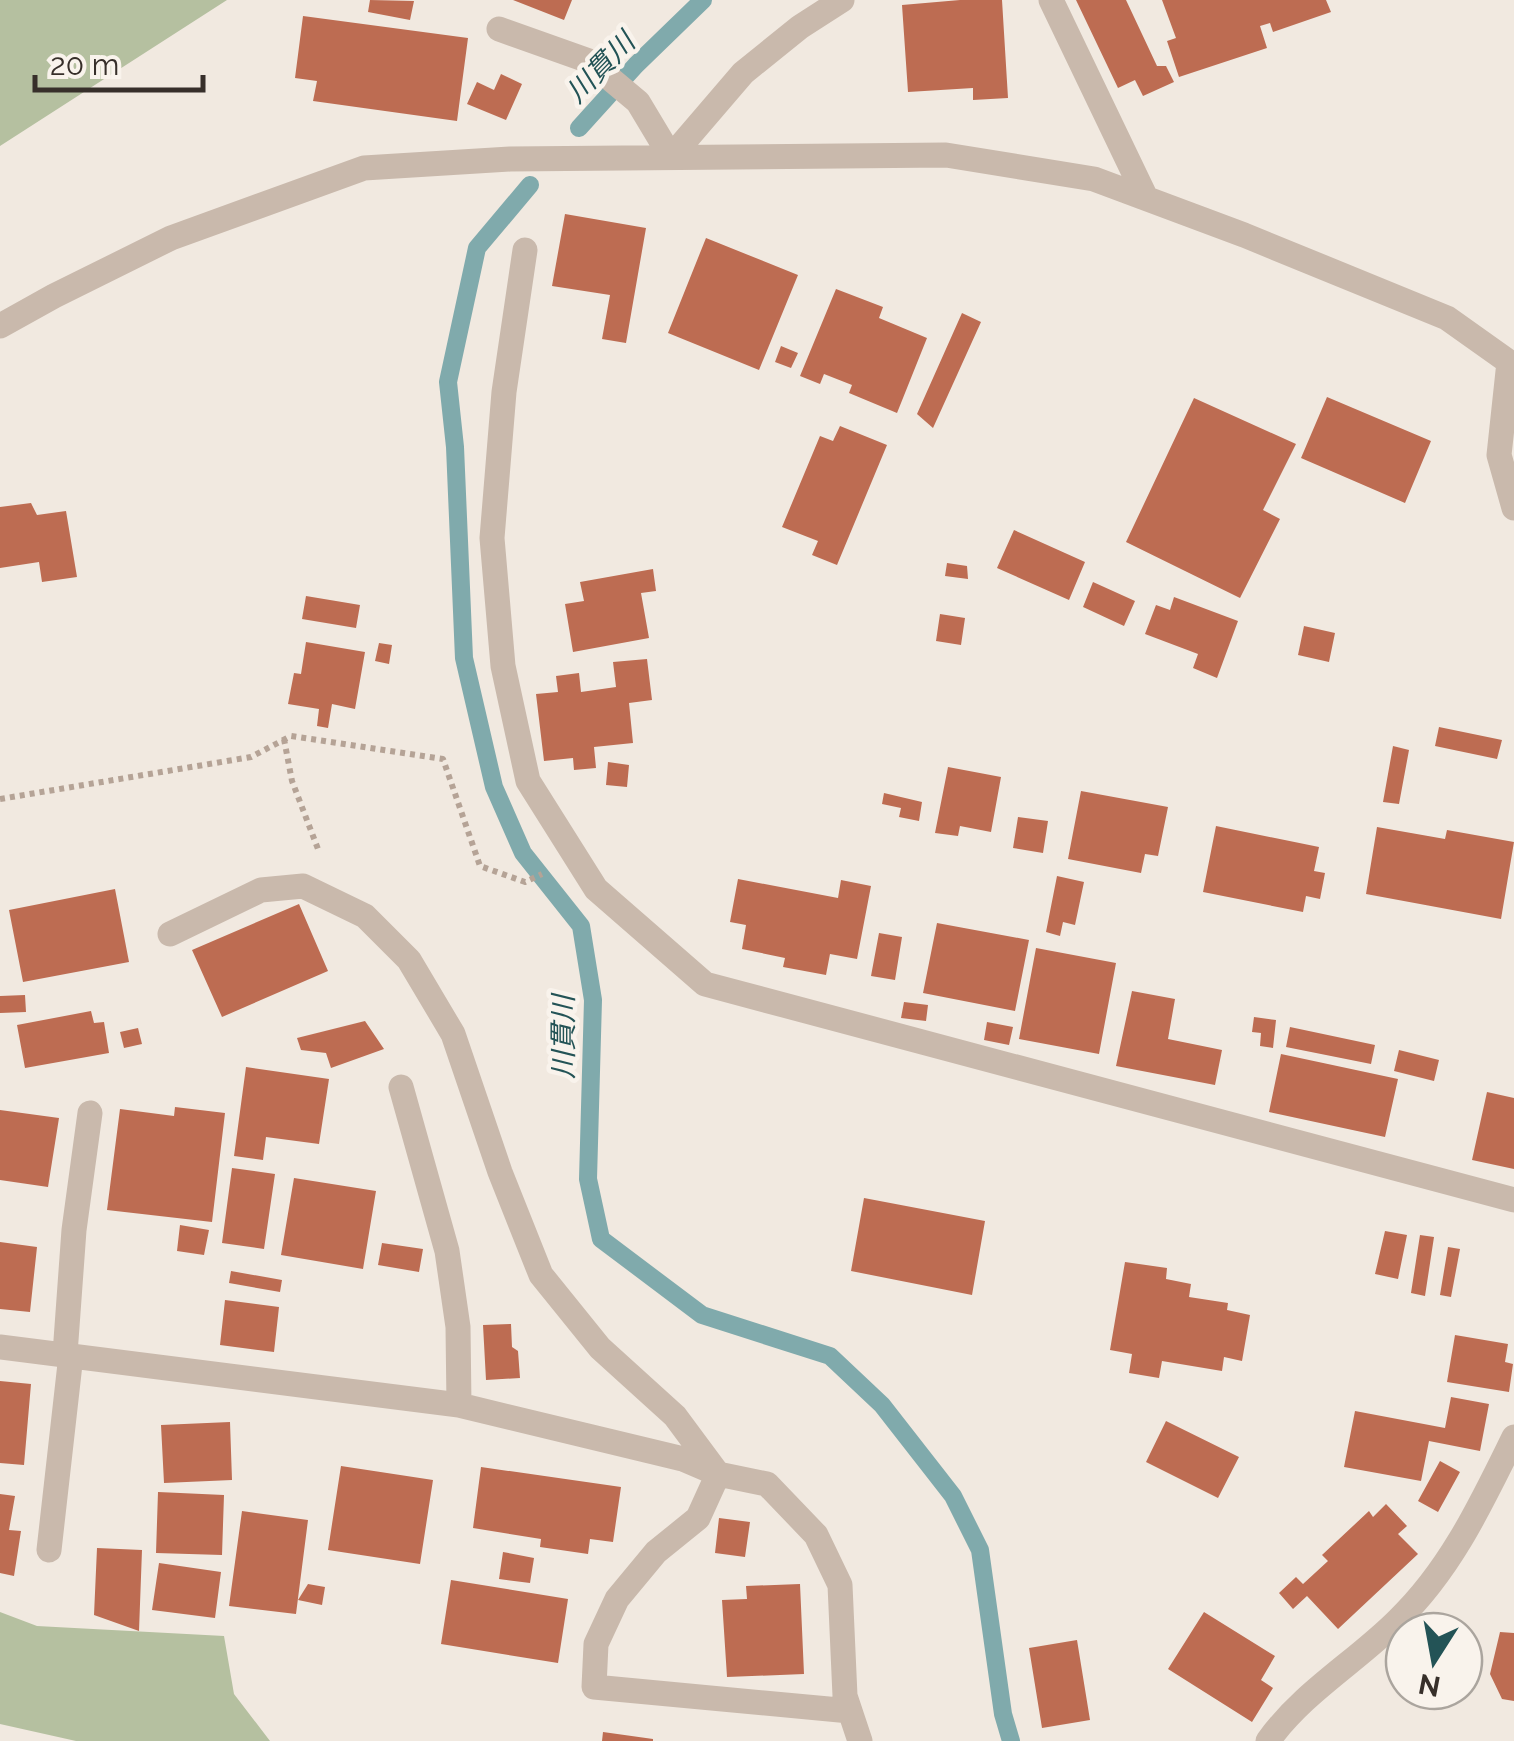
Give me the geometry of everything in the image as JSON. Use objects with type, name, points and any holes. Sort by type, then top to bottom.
[{"type":"street","points":[[671,156],[743,72],[800,26],[842,0]]},
{"type":"street","points":[[1051,0],[1146,198]]},
{"type":"street","points":[[499,29],[589,61],[601,69],[638,102],[671,156]]},
{"type":"street","points":[[0,326],[170,238],[364,168],[510,159],[946,155],[1094,179],[1447,318],[1512,361],[1499,455],[1514,508]]},
{"type":"street","points":[[526,250],[504,392],[492,538],[503,666],[528,781],[596,889],[705,984],[1514,1200]]},
{"type":"street","points":[[170,934],[262,890],[303,886],[364,916],[409,960],[453,1034],[500,1172],[541,1275],[600,1348],[675,1416],[718,1474]]},
{"type":"street","points":[[401,1087],[447,1251],[458,1328],[459,1405]]},
{"type":"street","points":[[49,1550],[68,1355],[74,1230],[90,1113]]},
{"type":"street","points":[[0,1347],[459,1405],[684,1459],[718,1474],[767,1484],[816,1535],[840,1585],[846,1696],[860,1741]]},
{"type":"street","points":[[1268,1741],[1286,1716],[1400,1618],[1468,1532],[1514,1437]]},
{"type":"street","points":[[718,1474],[698,1518],[656,1552],[618,1600],[596,1644],[594,1688],[850,1711]]},
{"type":"path","points":[[0,800],[251,757],[291,736],[443,759],[480,866],[524,882]]},
{"type":"path","points":[[284,740],[292,781],[311,831],[348,908]]},
{"type":"green space","points":[[0,0],[227,0],[0,146]]},
{"type":"green space","points":[[0,1612],[37,1626],[224,1636],[234,1694],[270,1741],[76,1741],[0,1724]]},
{"type":"building","points":[[370,0],[414,1],[410,20],[368,12]]},
{"type":"building","points":[[513,0],[572,0],[564,20]]},
{"type":"building","points":[[1002,0],[1008,98],[973,100],[973,88],[908,92],[902,5]]},
{"type":"building","points":[[1076,0],[1126,0],[1157,66],[1166,66],[1174,82],[1143,96],[1135,80],[1118,88]]},
{"type":"building","points":[[1162,0],[1326,0],[1331,12],[1273,32],[1270,23],[1260,26],[1267,48],[1179,77],[1167,41],[1176,38]]},
{"type":"building","points":[[303,16],[468,38],[457,121],[313,101],[317,81],[295,78]]},
{"type":"building","points":[[501,74],[522,84],[506,120],[467,104],[477,82],[494,90]]},
{"type":"building","points":[[565,214],[646,228],[626,343],[602,339],[610,295],[552,286]]},
{"type":"building","points":[[706,238],[798,275],[759,370],[668,333]]},
{"type":"building","points":[[836,289],[883,307],[879,318],[927,338],[897,413],[849,393],[852,385],[824,374],[820,384],[800,376]]},
{"type":"building","points":[[962,313],[981,322],[933,428],[917,414]]},
{"type":"building","points":[[781,346],[798,353],[791,368],[775,362]]},
{"type":"building","points":[[1327,397],[1431,441],[1405,503],[1301,458]]},
{"type":"building","points":[[1194,398],[1296,444],[1263,510],[1280,519],[1240,598],[1126,542]]},
{"type":"building","points":[[840,426],[887,445],[837,565],[812,555],[818,541],[782,527],[820,436],[833,441]]},
{"type":"building","points":[[31,503],[37,515],[66,511],[77,577],[42,582],[39,562],[0,568],[0,507]]},
{"type":"building","points":[[1014,530],[1085,562],[1069,600],[997,568]]},
{"type":"building","points":[[947,563],[967,566],[968,579],[945,576]]},
{"type":"building","points":[[653,569],[656,591],[641,593],[649,638],[573,652],[565,604],[584,601],[580,582]]},
{"type":"building","points":[[1093,582],[1135,601],[1124,626],[1083,607]]},
{"type":"building","points":[[306,596],[360,605],[356,628],[302,619]]},
{"type":"building","points":[[1174,597],[1238,621],[1217,678],[1193,668],[1198,654],[1145,634],[1156,605],[1170,610]]},
{"type":"building","points":[[940,614],[965,618],[961,645],[936,641]]},
{"type":"building","points":[[1304,626],[1335,633],[1329,662],[1298,655]]},
{"type":"building","points":[[306,642],[365,652],[355,709],[332,704],[328,728],[317,726],[319,709],[288,704],[294,673],[301,674]]},
{"type":"building","points":[[379,643],[392,645],[389,664],[375,661]]},
{"type":"building","points":[[647,659],[652,700],[629,703],[633,743],[594,747],[596,768],[574,770],[573,758],[544,761],[536,694],[558,692],[556,676],[579,673],[581,692],[616,687],[613,662]]},
{"type":"building","points":[[1439,727],[1502,740],[1497,759],[1435,746]]},
{"type":"building","points":[[1393,746],[1409,750],[1399,804],[1383,802]]},
{"type":"building","points":[[608,762],[629,765],[627,787],[606,785]]},
{"type":"building","points":[[948,767],[1001,777],[991,832],[960,826],[958,836],[935,833]]},
{"type":"building","points":[[1081,791],[1168,807],[1158,856],[1145,854],[1141,873],[1068,859]]},
{"type":"building","points":[[884,793],[922,802],[919,821],[899,817],[901,808],[882,804]]},
{"type":"building","points":[[1018,817],[1048,821],[1043,853],[1013,848]]},
{"type":"building","points":[[1216,826],[1319,847],[1314,871],[1325,873],[1320,899],[1306,896],[1303,912],[1203,892]]},
{"type":"building","points":[[1377,827],[1445,839],[1447,830],[1514,842],[1501,919],[1366,894]]},
{"type":"building","points":[[1057,876],[1084,882],[1075,925],[1063,922],[1060,936],[1046,932]]},
{"type":"building","points":[[738,879],[838,898],[841,880],[871,886],[857,959],[830,954],[826,975],[783,967],[785,958],[742,949],[746,925],[730,922]]},
{"type":"building","points":[[115,889],[129,962],[23,982],[9,910]]},
{"type":"building","points":[[299,904],[328,971],[222,1017],[192,950]]},
{"type":"building","points":[[937,923],[1029,940],[1015,1011],[923,993]]},
{"type":"building","points":[[879,933],[902,937],[895,980],[871,976]]},
{"type":"building","points":[[1036,948],[1116,963],[1099,1054],[1019,1039]]},
{"type":"building","points":[[1132,991],[1175,999],[1168,1039],[1222,1050],[1215,1085],[1116,1066]]},
{"type":"building","points":[[25,995],[26,1012],[0,1013],[0,996]]},
{"type":"building","points":[[904,1002],[928,1005],[926,1021],[901,1018]]},
{"type":"building","points":[[91,1011],[94,1023],[104,1022],[109,1053],[25,1068],[17,1025]]},
{"type":"building","points":[[1254,1017],[1276,1020],[1273,1048],[1260,1046],[1261,1033],[1252,1032]]},
{"type":"building","points":[[365,1021],[384,1049],[331,1068],[326,1053],[301,1050],[297,1038]]},
{"type":"building","points":[[987,1022],[1013,1027],[1009,1045],[984,1040]]},
{"type":"building","points":[[1290,1027],[1375,1045],[1371,1064],[1286,1047]]},
{"type":"building","points":[[138,1028],[142,1044],[124,1048],[120,1032]]},
{"type":"building","points":[[1399,1050],[1439,1060],[1434,1081],[1394,1071]]},
{"type":"building","points":[[1281,1054],[1398,1079],[1385,1137],[1269,1112]]},
{"type":"building","points":[[246,1067],[329,1079],[319,1144],[266,1137],[263,1160],[234,1156]]},
{"type":"building","points":[[1487,1092],[1514,1098],[1514,1169],[1472,1160]]},
{"type":"building","points":[[175,1107],[225,1113],[212,1222],[107,1210],[120,1109],[174,1116]]},
{"type":"building","points":[[0,1110],[59,1118],[48,1187],[0,1180]]},
{"type":"building","points":[[232,1168],[275,1174],[264,1249],[222,1243]]},
{"type":"building","points":[[294,1178],[376,1191],[363,1269],[281,1255]]},
{"type":"building","points":[[864,1198],[985,1221],[972,1295],[851,1271]]},
{"type":"building","points":[[180,1225],[209,1230],[204,1255],[177,1251]]},
{"type":"building","points":[[1385,1231],[1407,1235],[1398,1279],[1375,1274]]},
{"type":"building","points":[[1420,1235],[1434,1237],[1425,1296],[1411,1293]]},
{"type":"building","points":[[0,1242],[37,1247],[30,1312],[0,1309]]},
{"type":"building","points":[[382,1243],[423,1249],[419,1272],[378,1265]]},
{"type":"building","points":[[1448,1247],[1460,1249],[1451,1297],[1440,1295]]},
{"type":"building","points":[[1125,1262],[1167,1268],[1166,1279],[1191,1284],[1189,1297],[1228,1303],[1227,1310],[1250,1315],[1242,1361],[1224,1357],[1222,1371],[1162,1361],[1159,1378],[1129,1373],[1132,1354],[1110,1350]]},
{"type":"building","points":[[231,1271],[282,1280],[280,1292],[229,1283]]},
{"type":"building","points":[[225,1300],[279,1307],[274,1352],[220,1345]]},
{"type":"building","points":[[511,1324],[520,1378],[486,1380],[483,1325]]},
{"type":"building","points":[[1455,1335],[1508,1344],[1505,1362],[1513,1364],[1509,1392],[1447,1382]]},
{"type":"building","points":[[0,1381],[31,1384],[24,1465],[0,1463]]},
{"type":"building","points":[[1451,1397],[1489,1404],[1480,1451],[1429,1441],[1421,1481],[1344,1467],[1355,1411],[1445,1428]]},
{"type":"building","points":[[1166,1421],[1239,1457],[1218,1498],[1146,1462]]},
{"type":"building","points":[[230,1422],[232,1480],[164,1483],[161,1425]]},
{"type":"building","points":[[1440,1461],[1460,1472],[1438,1512],[1418,1501]]},
{"type":"building","points":[[341,1466],[433,1480],[420,1564],[328,1550]]},
{"type":"building","points":[[481,1467],[621,1487],[613,1542],[590,1539],[588,1554],[540,1547],[541,1539],[473,1528]]},
{"type":"building","points":[[158,1492],[224,1495],[222,1555],[156,1553]]},
{"type":"building","points":[[0,1494],[15,1496],[9,1530],[21,1531],[14,1576],[0,1573]]},
{"type":"building","points":[[1386,1504],[1407,1526],[1398,1534],[1418,1554],[1338,1629],[1307,1596],[1293,1609],[1279,1593],[1296,1577],[1303,1584],[1328,1561],[1322,1555],[1369,1511],[1373,1517]]},
{"type":"building","points":[[242,1511],[308,1520],[296,1614],[229,1606]]},
{"type":"building","points":[[719,1518],[750,1522],[745,1557],[715,1553]]},
{"type":"building","points":[[97,1548],[142,1550],[139,1631],[94,1615]]},
{"type":"building","points":[[503,1552],[534,1558],[530,1583],[499,1579]]},
{"type":"building","points":[[159,1563],[221,1572],[215,1618],[152,1610]]},
{"type":"building","points":[[451,1580],[568,1599],[558,1663],[441,1644]]},
{"type":"building","points":[[308,1584],[325,1587],[322,1605],[298,1600]]},
{"type":"building","points":[[800,1584],[804,1674],[727,1677],[722,1600],[747,1599],[746,1586]]},
{"type":"building","points":[[1204,1612],[1275,1656],[1261,1680],[1273,1688],[1252,1722],[1168,1669]]},
{"type":"building","points":[[1500,1632],[1514,1633],[1514,1701],[1502,1699],[1490,1674]]},
{"type":"building","points":[[1077,1640],[1090,1720],[1042,1728],[1029,1648]]},
{"type":"building","points":[[603,1732],[653,1739],[653,1741],[602,1741]]},
{"type":"waterway","name":"川貫川","points":[[579,128],[703,0]]},
{"type":"waterway","name":"川貫川","points":[[530,185],[477,248],[448,382],[455,447],[464,658],[494,787],[523,853],[581,926],[593,1000],[588,1179],[601,1239],[702,1315],[830,1356],[882,1405],[953,1496],[980,1550],[1003,1714],[1011,1741]]}]
